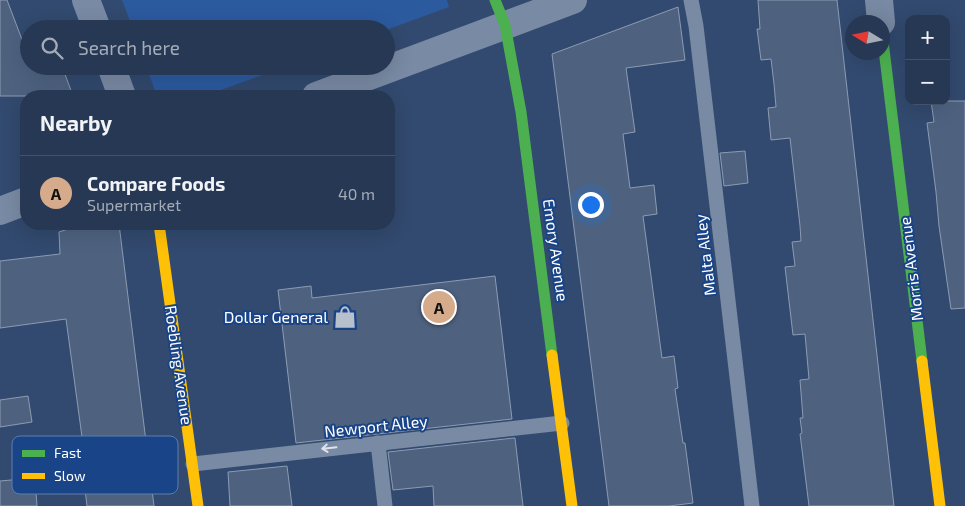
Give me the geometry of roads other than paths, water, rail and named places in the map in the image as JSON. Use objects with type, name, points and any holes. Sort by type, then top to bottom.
[{"type":"street","points":[[86,0],[94,20]]},
{"type":"street","points":[[395,60],[500,12],[573,0]]},
{"type":"street","points":[[878,0],[880,15]]},
{"type":"street","name":"Emory Avenue","points":[[500,12],[522,112],[572,506]]},
{"type":"street","name":"Morris Avenue","points":[[885,60],[940,506]]},
{"type":"street","points":[[114,75],[120,90]]},
{"type":"street","points":[[329,90],[362,75]]},
{"type":"street","points":[[0,211],[20,203]]},
{"type":"street","name":"Roebling Avenue","points":[[160,230],[198,506]]},
{"type":"lane","name":"Malta Alley","points":[[691,0],[696,26],[752,506]]},
{"type":"lane","name":"Newport Alley","points":[[193,464],[562,423]]},
{"type":"lane","points":[[378,443],[385,506]]},
{"type":"place","name":"Compare Foods","points":[[439,307]]},
{"type":"place","name":"Dollar General","points":[[345,317]]}]
